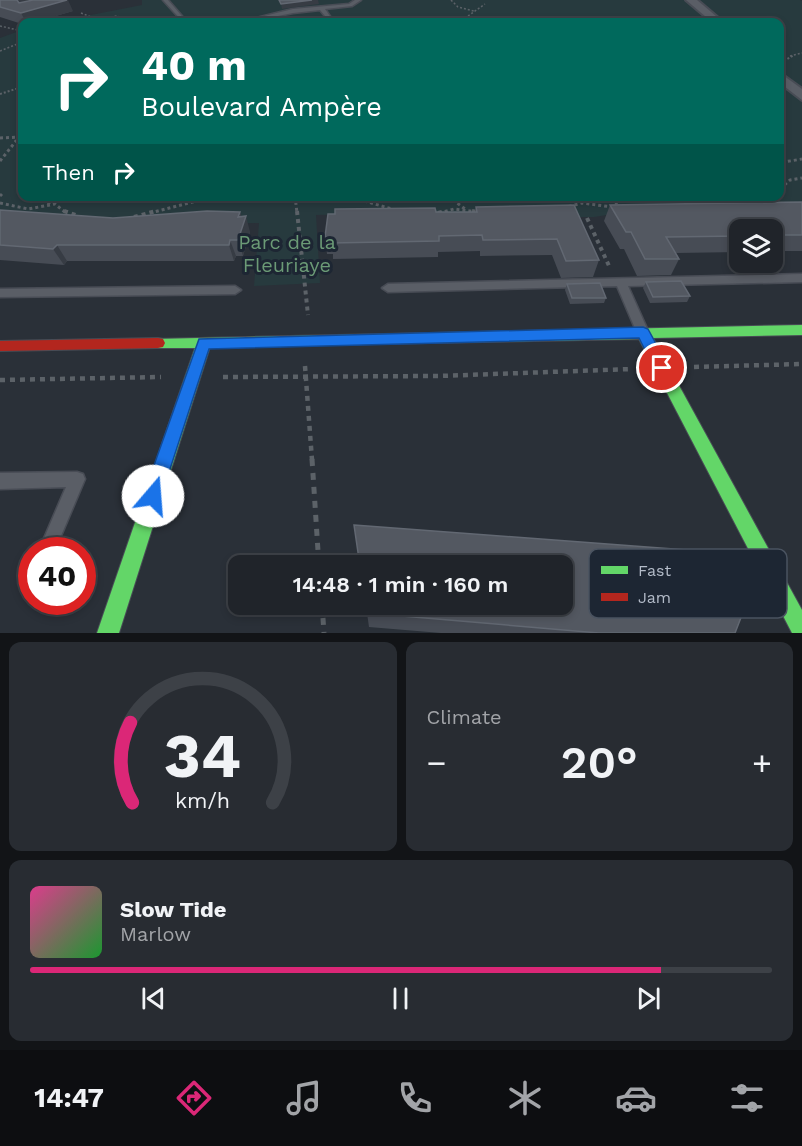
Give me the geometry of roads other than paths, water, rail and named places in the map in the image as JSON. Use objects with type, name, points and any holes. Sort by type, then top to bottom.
[{"type":"street","points":[[691,0],[713,18]]},
{"type":"street","points":[[784,80],[802,96]]},
{"type":"street","points":[[0,346],[802,330]]},
{"type":"street","points":[[643,333],[758,549]]},
{"type":"street","points":[[108,633],[204,343]]},
{"type":"street","points":[[787,603],[802,631]]},
{"type":"lane","points":[[165,0],[181,18]]},
{"type":"lane","points":[[265,18],[350,5],[359,0]]},
{"type":"lane","points":[[321,8],[329,18]]},
{"type":"lane","points":[[388,288],[802,278]]},
{"type":"lane","points":[[618,282],[643,333]]},
{"type":"lane","points":[[0,293],[236,290]]},
{"type":"lane","points":[[0,481],[77,479],[52,537]]},
{"type":"park label","name":"Parc de la Fleuriaye","points":[[287,254]]}]
